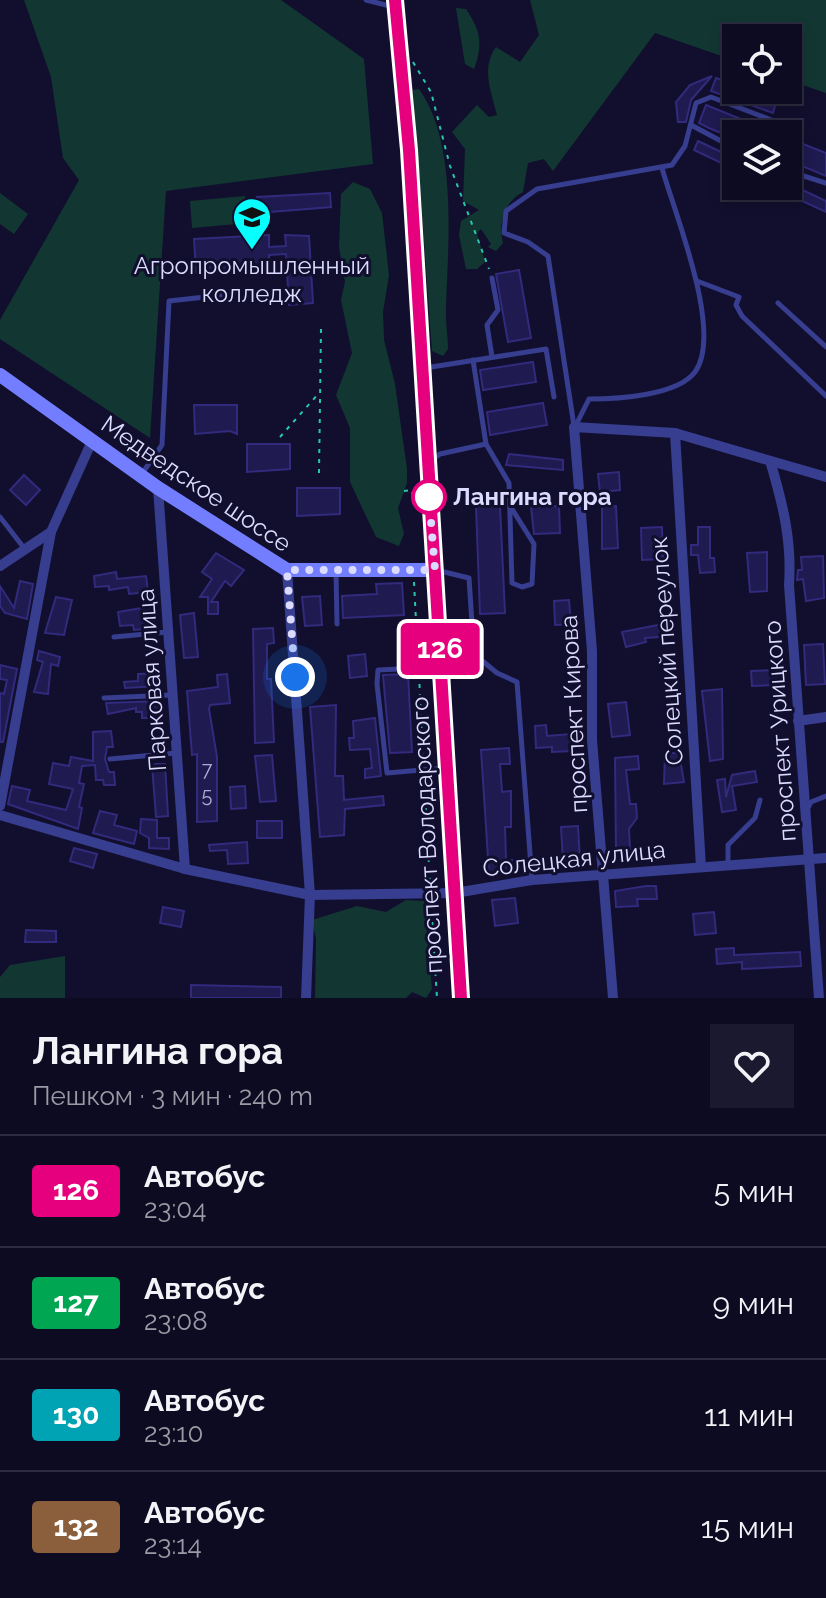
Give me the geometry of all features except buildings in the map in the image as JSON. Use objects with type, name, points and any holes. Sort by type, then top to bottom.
[{"type":"main road","name":"проспект Володарского","points":[[395,4],[414,238],[461,998]]},
{"type":"main road","name":"Медведское шоссе","points":[[0,375],[140,476],[287,570],[435,570]]},
{"type":"street","points":[[574,427],[675,433],[771,464],[826,477]]},
{"type":"street","name":"проспект Кирова","points":[[574,427],[613,998]]},
{"type":"street","name":"Солецкий переулок","points":[[675,433],[701,867]]},
{"type":"street","points":[[0,806],[51,532],[92,441]]},
{"type":"street","name":"проспект Урицкого","points":[[771,464],[787,519],[791,552],[789,585],[819,998]]},
{"type":"street","name":"Парковая улица","points":[[158,488],[185,869]]},
{"type":"street","points":[[0,566],[51,532]]},
{"type":"street","points":[[287,570],[310,895],[306,998]]},
{"type":"street","points":[[798,721],[826,717]]},
{"type":"street","name":"Солецкая улица","points":[[0,815],[185,869],[310,895],[455,893],[532,880],[826,858]]},
{"type":"lane","points":[[366,0],[395,4]]},
{"type":"lane","points":[[574,427],[548,256],[528,242],[504,233],[506,211],[537,189],[672,165],[685,146],[696,103],[711,97],[771,120]]},
{"type":"lane","points":[[691,125],[722,142]]},
{"type":"lane","points":[[574,427],[589,399],[625,399],[660,391],[694,374],[702,357],[703,333],[696,280],[662,168]]},
{"type":"lane","points":[[802,175],[826,183]]},
{"type":"lane","points":[[492,278],[498,310],[487,325],[492,357]]},
{"type":"lane","points":[[696,280],[739,297],[736,305],[742,316],[826,396]]},
{"type":"lane","points":[[140,476],[162,445],[169,301],[241,293]]},
{"type":"lane","points":[[778,303],[826,347]]},
{"type":"lane","points":[[420,369],[546,349],[554,397]]},
{"type":"lane","points":[[473,360],[486,444],[509,483],[512,583],[522,587],[532,584],[534,544],[512,509]]},
{"type":"lane","points":[[426,465],[440,454],[486,444]]},
{"type":"lane","points":[[0,517],[24,548]]},
{"type":"lane","points":[[435,570],[469,578],[474,654],[497,673],[517,682],[532,880]]},
{"type":"lane","points":[[336,571],[337,624]]},
{"type":"lane","points":[[114,637],[168,632]]},
{"type":"lane","points":[[447,768],[387,773],[378,670],[441,667],[474,654]]},
{"type":"lane","points":[[104,698],[173,695]]},
{"type":"lane","points":[[110,759],[177,753]]},
{"type":"lane","points":[[807,811],[811,802],[826,796]]},
{"type":"lane","points":[[728,865],[728,845],[755,818],[760,800]]},
{"type":"path","points":[[408,54],[431,92],[450,166],[492,278]]},
{"type":"path","points":[[319,473],[321,329]]},
{"type":"path","points":[[280,437],[320,393]]},
{"type":"path","points":[[404,491],[412,490],[414,505]]},
{"type":"path","points":[[414,577],[437,998]]},
{"type":"green space","points":[[24,0],[281,0],[364,59],[373,164],[166,191],[150,438],[0,339],[0,320],[79,180],[63,158],[51,77]]},
{"type":"green space","points":[[530,0],[826,0],[826,93],[802,85],[802,24],[722,24],[722,56],[655,33],[553,171],[544,159],[528,163],[523,192],[511,201],[504,214],[501,228],[503,243],[496,251],[488,247],[491,244],[481,229],[477,233],[485,262],[477,269],[466,269],[459,235],[461,221],[479,210],[463,201],[465,149],[452,132],[477,105],[489,117],[497,115],[488,71],[496,47],[520,62],[539,35]]},
{"type":"green space","points":[[456,8],[466,9],[475,24],[479,53],[474,69],[465,64]]},
{"type":"green space","points":[[419,89],[440,137],[448,194],[448,349],[443,356],[432,351],[413,90]]},
{"type":"green space","points":[[353,182],[370,189],[382,213],[389,275],[383,312],[384,340],[395,384],[407,469],[407,483],[398,508],[404,534],[399,546],[376,537],[350,482],[350,428],[336,395],[352,353],[341,300],[345,282],[339,247],[341,194]]},
{"type":"green space","points":[[0,193],[28,214],[14,234],[0,224]]},
{"type":"green space","points":[[245,196],[248,223],[192,228],[190,201]]},
{"type":"green space","points":[[406,900],[424,901],[432,989],[426,998],[412,992],[406,998],[315,998],[316,939],[312,920],[357,906],[386,912]]},
{"type":"green space","points":[[65,956],[65,998],[0,998],[0,977],[10,965]]},
{"type":"bus line","name":"126","points":[[395,0],[409,150],[420,369],[461,998]]},
{"type":"place","name":"Агропромышленный колледж","points":[[252,251]]},
{"type":"place","name":"Лангина гора","points":[[429,497]]},
{"type":"route","points":[[295,677],[287,570],[435,570],[429,497]]}]
